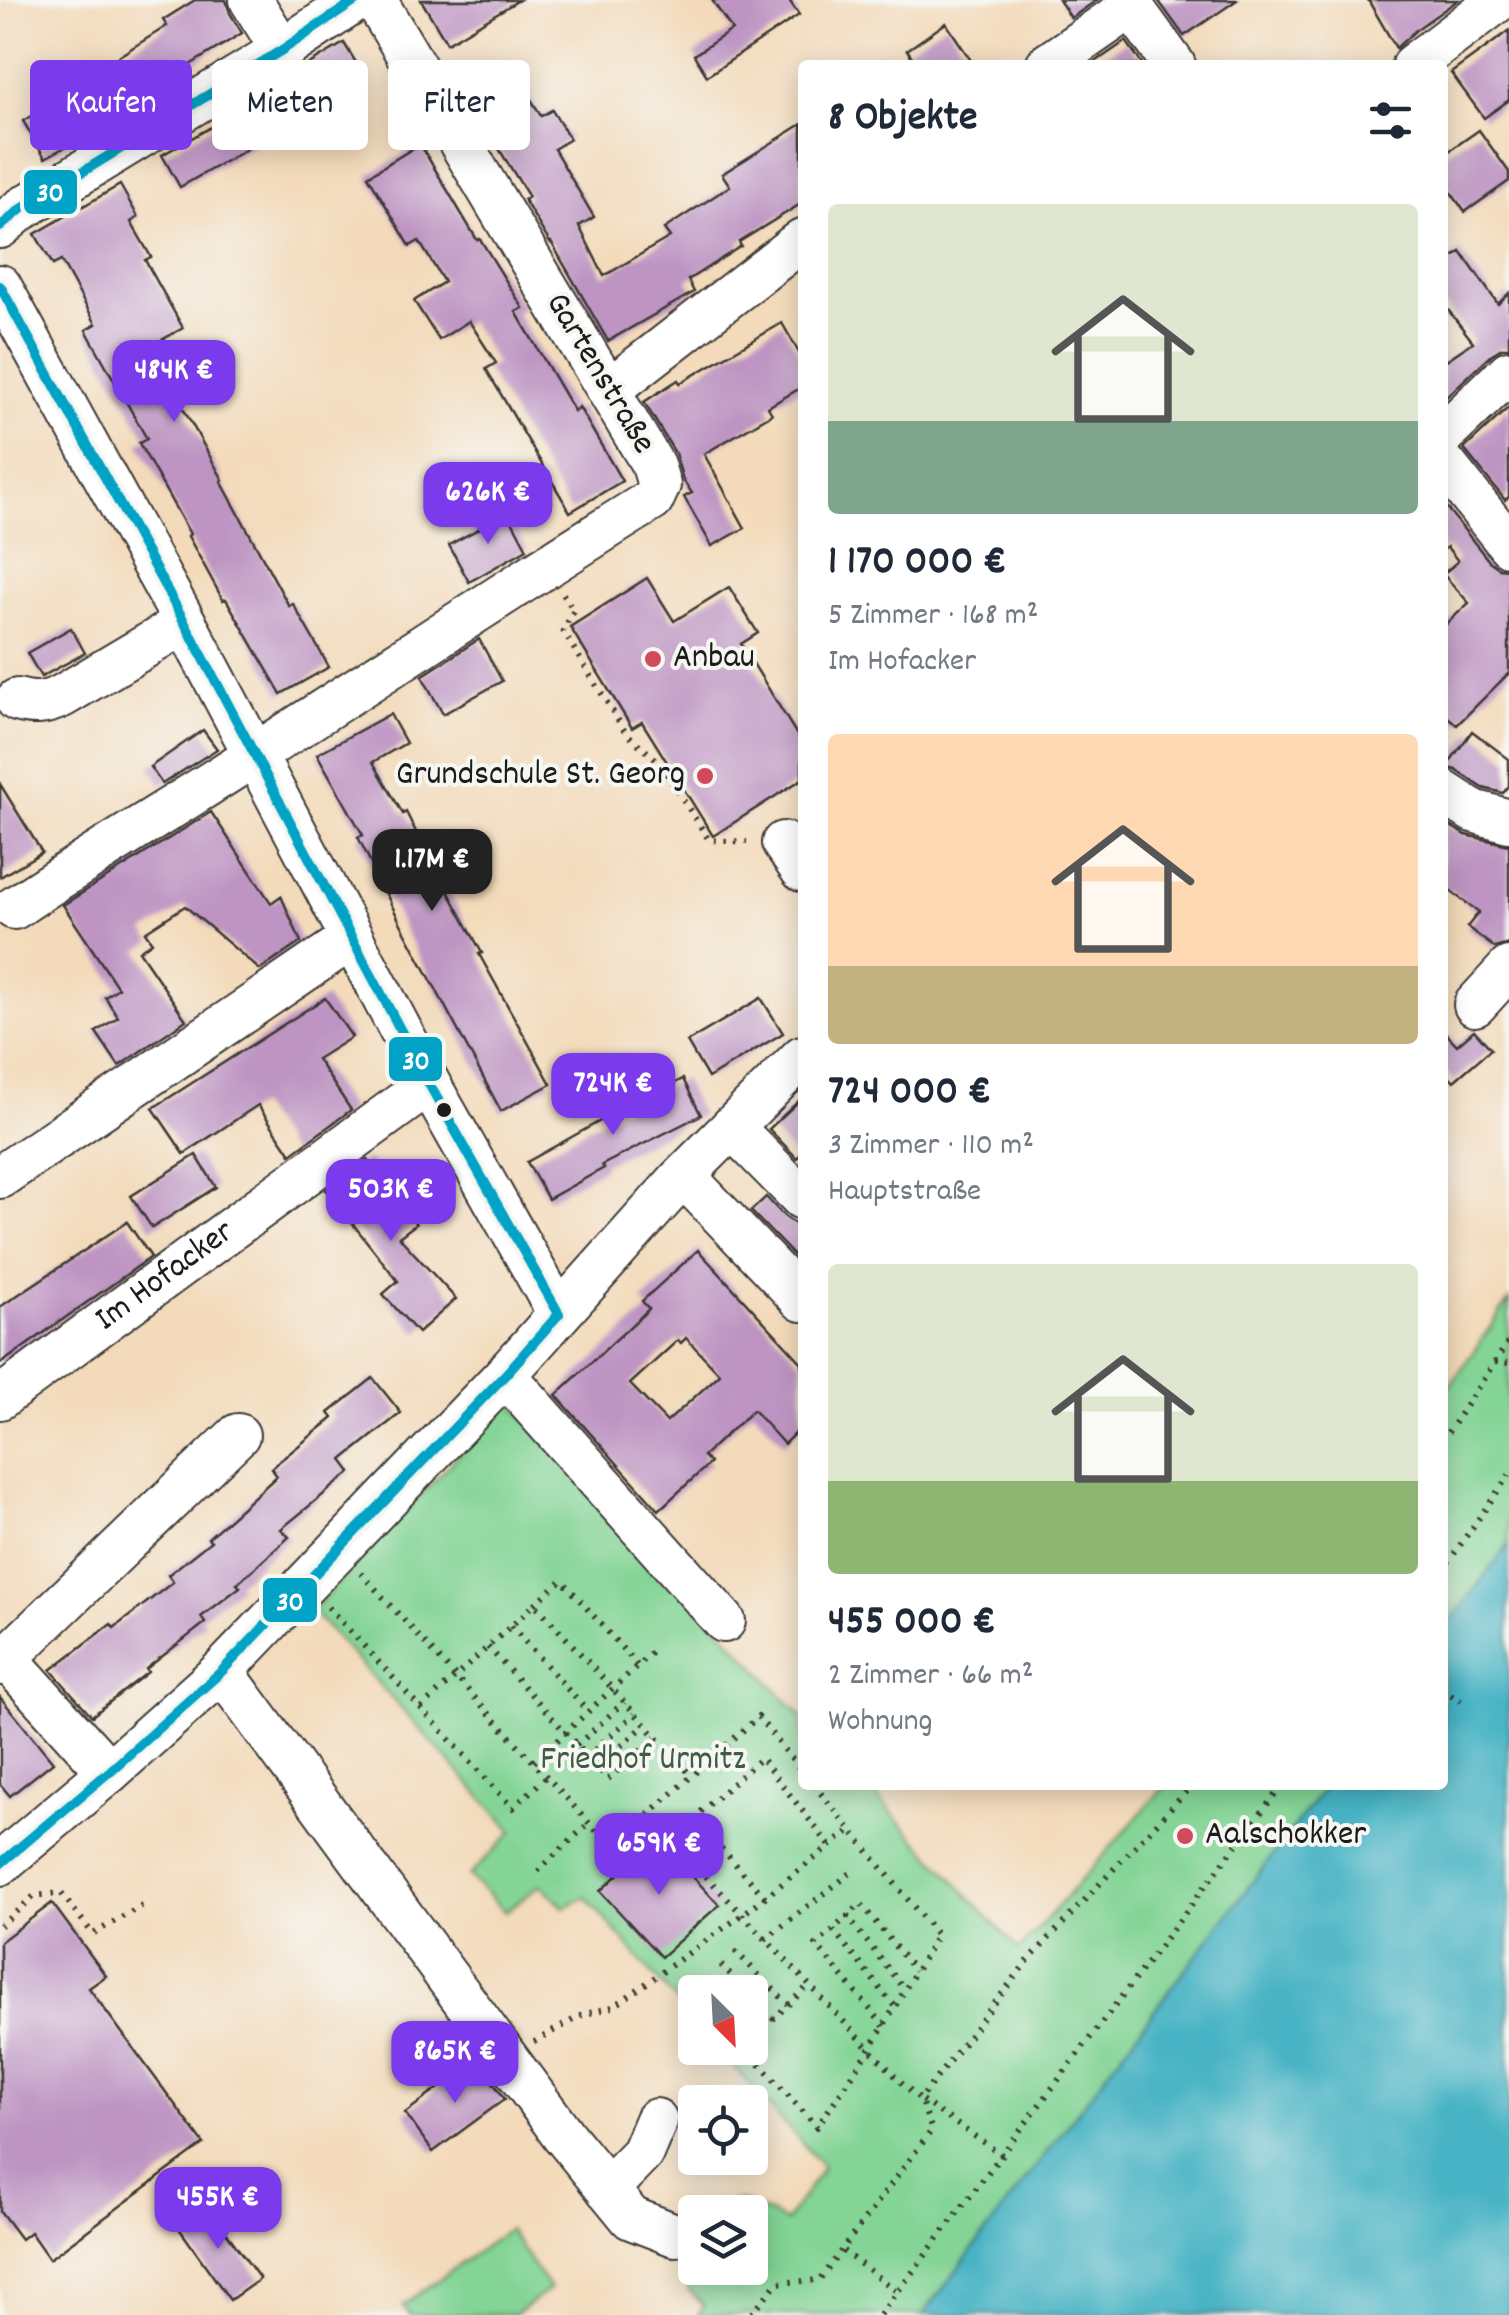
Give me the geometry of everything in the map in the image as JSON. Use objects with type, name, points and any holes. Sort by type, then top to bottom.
[{"type":"street","points":[[251,0],[282,50]]},
{"type":"street","points":[[0,227],[20,210],[282,50],[356,0]]},
{"type":"street","name":"Gartenstraße","points":[[14,908],[652,500],[659,485],[653,465],[375,0]]},
{"type":"street","points":[[1420,60],[1499,0]]},
{"type":"street","points":[[1054,60],[1129,3],[1170,60]]},
{"type":"street","points":[[609,390],[798,243]]},
{"type":"street","points":[[0,286],[186,623],[429,1084],[558,1314]]},
{"type":"street","points":[[1448,430],[1509,372]]},
{"type":"street","points":[[1448,469],[1509,545]]},
{"type":"street","points":[[17,700],[45,704],[186,623]]},
{"type":"street","points":[[1448,795],[1473,811],[1509,822]]},
{"type":"street","points":[[0,1176],[352,938]]},
{"type":"street","points":[[1475,1005],[1509,968]]},
{"type":"street","points":[[0,1864],[222,1671],[505,1376],[684,1176],[798,1060]]},
{"type":"street","name":"Im Hofacker","points":[[0,1398],[429,1084]]},
{"type":"street","points":[[732,1127],[798,1194]]},
{"type":"street","points":[[684,1176],[798,1296]]},
{"type":"street","points":[[505,1376],[724,1621]]},
{"type":"street","points":[[109,1772],[3,1662],[238,1434]]},
{"type":"street","points":[[222,1671],[564,2136],[631,2218],[675,2234]]},
{"type":"street","points":[[607,2189],[642,2153],[656,2120]]},
{"type":"path","points":[[545,566],[574,610],[563,631],[626,733],[659,762],[709,840],[793,856]]},
{"type":"path","points":[[1448,1432],[1509,1341]]},
{"type":"path","points":[[1495,1362],[1509,1363]]},
{"type":"path","points":[[1448,1562],[1509,1475]]},
{"type":"path","points":[[348,1581],[357,1568],[611,1847],[633,1861]]},
{"type":"path","points":[[422,1708],[562,1580],[637,1666]]},
{"type":"path","points":[[326,1604],[514,1808],[547,1776]]},
{"type":"path","points":[[535,1604],[692,1776]]},
{"type":"path","points":[[511,1626],[588,1712]]},
{"type":"path","points":[[488,1647],[608,1778],[656,1737]]},
{"type":"path","points":[[534,1762],[652,1652]]},
{"type":"path","points":[[1448,1692],[1461,1701]]},
{"type":"path","points":[[577,1746],[624,1702]]},
{"type":"path","points":[[587,1756],[635,1714]]},
{"type":"path","points":[[611,1847],[758,1716],[798,1766]]},
{"type":"path","points":[[598,1767],[645,1725]]},
{"type":"path","points":[[670,1838],[761,1758],[830,1846]]},
{"type":"path","points":[[761,2065],[818,2127],[870,2050],[937,1935],[818,1790]]},
{"type":"path","points":[[920,2098],[1026,1964],[1187,1790]]},
{"type":"path","points":[[880,2315],[1278,1790]]},
{"type":"path","points":[[648,1815],[900,2082],[1002,2156]]},
{"type":"path","points":[[694,1818],[765,1897]]},
{"type":"path","points":[[538,1870],[589,1823]]},
{"type":"path","points":[[506,2058],[582,2015],[613,2007],[742,1915],[851,1830]]},
{"type":"path","points":[[765,1939],[852,1872]]},
{"type":"path","points":[[0,1926],[34,1896],[61,1894],[93,1934],[145,1904]]},
{"type":"path","points":[[884,2026],[816,1944],[861,1904],[916,1972]]},
{"type":"path","points":[[848,1916],[905,1990]]},
{"type":"path","points":[[833,1930],[895,2007]]},
{"type":"path","points":[[735,1951],[788,2004]]},
{"type":"path","points":[[720,1965],[730,1975]]},
{"type":"path","points":[[768,2024],[809,1984]]},
{"type":"path","points":[[768,2012],[774,2018]]},
{"type":"path","points":[[750,2315],[776,2283],[819,2280],[843,2251],[932,2130],[920,2098]]},
{"type":"path","points":[[843,2251],[898,2292]]},
{"type":"green space","points":[[1509,1300],[1509,1544],[1448,1625],[1448,1389]]},
{"type":"green space","name":"Friedhof Urmitz","points":[[509,1401],[798,1713],[798,1790],[871,1790],[1019,1950],[1162,1790],[1322,1790],[923,2315],[698,2315],[704,2306],[688,2285],[768,2285],[768,2214],[786,2222],[823,2167],[768,2105],[768,2085],[750,2085],[732,2065],[768,2065],[768,1975],[678,1975],[678,2003],[586,1897],[564,1907],[540,1885],[505,1912],[469,1876],[513,1831],[312,1611]]},
{"type":"green space","points":[[508,2230],[550,2289],[514,2315],[410,2315],[403,2305]]},
{"type":"water","points":[[1509,1544],[1509,2315],[923,2315],[1322,1790],[1448,1790],[1448,1625]]},
{"type":"building","points":[[195,0],[226,0],[242,33],[192,64],[192,60],[113,60],[167,26],[163,20]]},
{"type":"building","points":[[421,0],[519,0],[447,43]]},
{"type":"building","points":[[712,0],[789,0],[799,15],[707,76],[694,55],[732,30]]},
{"type":"building","points":[[1059,0],[1097,0],[1071,18]]},
{"type":"building","points":[[1158,0],[1237,0],[1184,36]]},
{"type":"building","points":[[1368,0],[1458,0],[1396,48]]},
{"type":"building","points":[[946,23],[971,60],[914,60],[907,50]]},
{"type":"building","points":[[1509,31],[1509,100],[1484,118],[1451,73]]},
{"type":"building","points":[[1126,41],[1139,60],[1098,60]]},
{"type":"building","points":[[344,43],[354,60],[316,60]]},
{"type":"building","points":[[530,98],[541,116],[552,110],[570,139],[554,149],[594,217],[579,226],[604,276],[670,237],[664,229],[730,186],[722,174],[798,126],[798,205],[688,280],[694,292],[608,341],[524,200],[529,197],[500,150],[530,150]]},
{"type":"building","points":[[212,127],[212,150],[245,150],[180,187],[162,155],[171,150],[192,150],[192,138]]},
{"type":"building","points":[[1479,130],[1509,172],[1509,181],[1465,212],[1448,188],[1448,152]]},
{"type":"building","points":[[40,150],[60,150],[45,158]]},
{"type":"building","points":[[410,150],[424,150],[523,308],[516,312],[574,411],[579,407],[622,481],[570,512],[486,369],[496,363],[469,321],[439,340],[414,301],[444,282],[419,241],[410,246],[368,176]]},
{"type":"building","points":[[120,185],[138,217],[131,222],[151,257],[145,260],[183,328],[149,347],[289,606],[293,604],[329,667],[281,694],[226,599],[223,600],[139,443],[147,439],[86,330],[96,324],[61,261],[53,265],[35,234]]},
{"type":"building","points":[[1461,252],[1498,304],[1509,293],[1509,348],[1492,354],[1448,395],[1448,359],[1473,342],[1448,310],[1448,260]]},
{"type":"building","points":[[782,323],[798,351],[798,389],[768,407],[772,414],[704,454],[745,528],[712,546],[684,497],[692,493],[683,480],[675,453],[644,402],[678,380],[680,383]]},
{"type":"building","points":[[1509,407],[1509,497],[1505,500],[1464,449]]},
{"type":"building","points":[[1448,510],[1489,561],[1509,569],[1509,673],[1457,725],[1448,717],[1448,622],[1469,603],[1448,580],[1448,570],[1458,561],[1448,548]]},
{"type":"building","points":[[508,513],[527,549],[469,582],[449,545]]},
{"type":"building","points":[[647,578],[674,621],[729,587],[758,633],[741,644],[798,737],[798,782],[713,836],[642,722],[632,728],[570,627]]},
{"type":"building","points":[[71,628],[85,653],[41,677],[27,653]]},
{"type":"building","points":[[479,639],[502,681],[443,714],[422,676]]},
{"type":"building","points":[[390,714],[406,743],[373,762],[422,844],[444,832],[457,858],[436,869],[551,1084],[501,1111],[400,922],[358,837],[363,835],[317,754]]},
{"type":"building","points":[[203,730],[217,749],[162,784],[150,767]]},
{"type":"building","points":[[1472,731],[1509,759],[1509,786],[1503,793],[1483,788],[1448,764]]},
{"type":"building","points":[[0,784],[42,852],[0,877]]},
{"type":"building","points":[[211,812],[271,903],[281,896],[301,942],[260,970],[185,906],[145,932],[152,942],[139,951],[186,1020],[119,1066],[96,1032],[118,1017],[105,997],[118,988],[63,905]]},
{"type":"building","points":[[1448,824],[1466,835],[1509,845],[1509,944],[1495,948],[1467,927],[1479,912],[1448,889]]},
{"type":"building","points":[[325,998],[352,1037],[317,1059],[351,1110],[291,1154],[258,1105],[184,1154],[153,1108]]},
{"type":"building","points":[[761,998],[783,1033],[708,1078],[687,1042]]},
{"type":"building","points":[[1474,1030],[1491,1049],[1454,1081],[1448,1074],[1448,1035],[1457,1045]]},
{"type":"building","points":[[683,1079],[701,1115],[602,1165],[604,1168],[548,1199],[527,1162]]},
{"type":"building","points":[[798,1102],[797,1158],[769,1129]]},
{"type":"building","points":[[196,1155],[216,1187],[152,1228],[131,1196]]},
{"type":"building","points":[[368,1159],[416,1224],[399,1237],[456,1299],[418,1333],[383,1294],[398,1281],[326,1190]]},
{"type":"building","points":[[766,1197],[798,1226],[798,1260],[751,1211]]},
{"type":"building","points":[[127,1222],[151,1257],[0,1364],[0,1307]]},
{"type":"building","points":[[698,1250],[798,1359],[798,1430],[784,1444],[753,1410],[703,1456],[710,1463],[659,1510],[556,1395],[649,1309],[642,1301]],"holes":[[[686,1338],[720,1374],[667,1422],[630,1384],[678,1340],[681,1343]]]},
{"type":"building","points":[[373,1378],[401,1413],[342,1460],[351,1472],[281,1529],[289,1537],[237,1584],[240,1587],[201,1617],[205,1623],[92,1716],[51,1670],[173,1582],[168,1575],[211,1541],[208,1538],[277,1476],[271,1468],[333,1418],[329,1413]]},
{"type":"building","points":[[0,1697],[53,1762],[10,1796],[0,1784]]},
{"type":"building","points":[[657,1838],[719,1905],[661,1957],[600,1891]]},
{"type":"building","points":[[52,1903],[106,1976],[89,1988],[204,2144],[49,2259],[30,2232],[21,2239],[0,2211],[0,1942]]},
{"type":"building","points":[[477,2060],[505,2099],[433,2152],[405,2113]]},
{"type":"building","points":[[205,2203],[260,2279],[230,2300],[176,2224]]},
{"type":"transit line","name":"30","points":[[0,227],[20,210],[357,0]]},
{"type":"transit line","name":"30","points":[[0,286],[185,623],[429,1084],[559,1314]]},
{"type":"transit line","name":"30","points":[[0,1864],[222,1671],[559,1314]]},
{"type":"place","name":"Anbau","points":[[653,659]]},
{"type":"place","name":"Grundschule St. Georg","points":[[705,776]]},
{"type":"place","name":"Aalschokker","points":[[1185,1836]]}]
